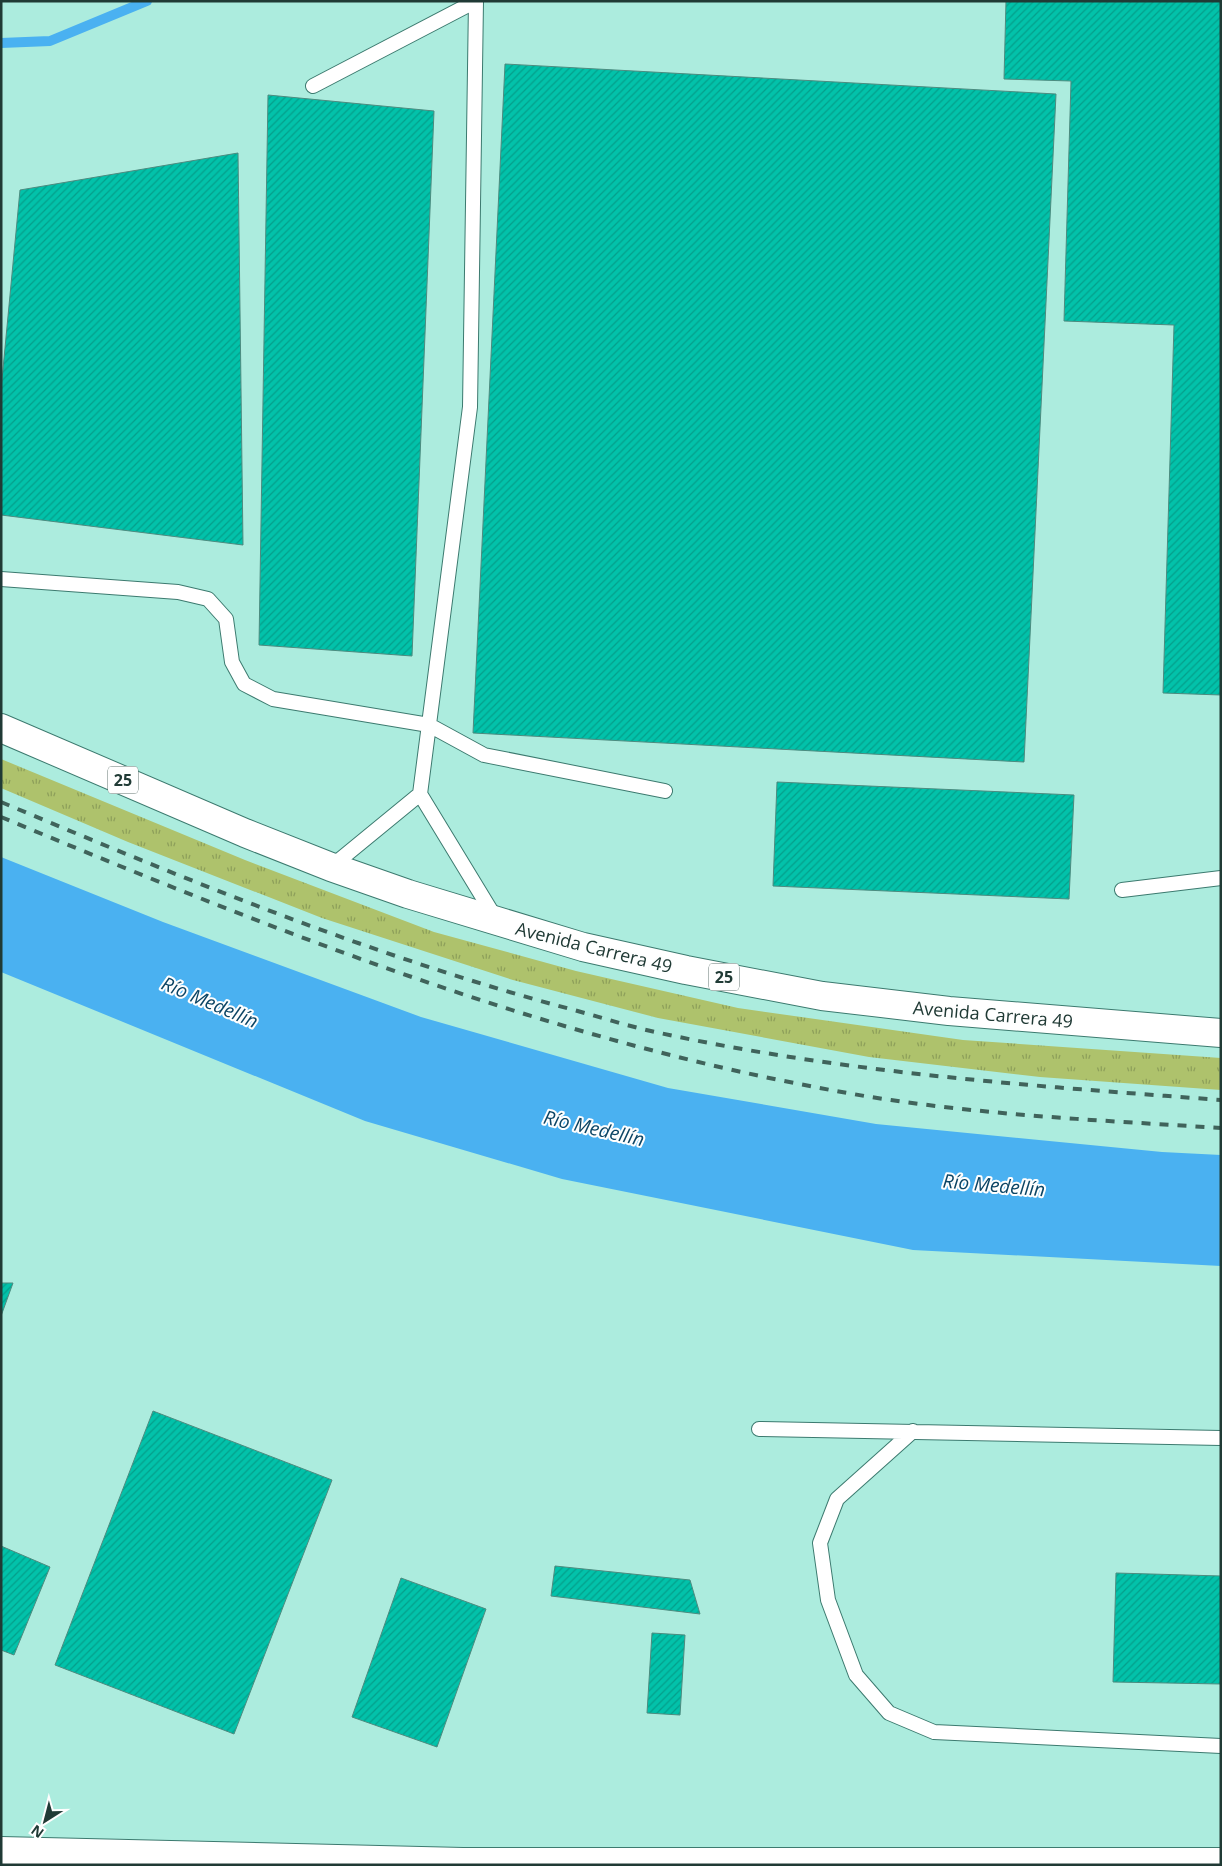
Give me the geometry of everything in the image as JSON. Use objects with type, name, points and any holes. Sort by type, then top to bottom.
[{"type":"highway","name":"Avenida Carrera 49","points":[[1,728],[245,833],[331,867],[408,894],[583,947],[686,970],[822,996],[950,1011],[1221,1033]]},
{"type":"highway","points":[[1,1851],[463,1862],[1221,1862]]},
{"type":"lane","points":[[312,86],[476,1],[470,407],[420,794],[498,922]]},
{"type":"lane","points":[[1,579],[178,592],[208,599],[226,619],[232,662],[244,684],[273,699],[429,725],[484,755],[665,792]]},
{"type":"lane","points":[[331,867],[420,794]]},
{"type":"lane","points":[[1122,890],[1221,878]]},
{"type":"lane","points":[[759,1428],[1221,1438]]},
{"type":"lane","points":[[913,1432],[837,1499],[820,1543],[828,1600],[856,1675],[889,1713],[934,1732],[1221,1746]]},
{"type":"green space","points":[[1,759],[245,860],[434,932],[576,971],[738,1008],[963,1040],[1221,1058],[1221,1090],[1040,1077],[869,1057],[658,1018],[513,980],[322,918],[128,842],[1,788]]},
{"type":"water","name":"Río Medellín","points":[[1,857],[163,922],[421,1017],[668,1088],[876,1124],[1162,1152],[1221,1155],[1221,1266],[913,1250],[562,1179],[365,1121],[1,972]]},
{"type":"building","points":[[1006,1],[1221,1],[1221,695],[1163,693],[1174,325],[1064,321],[1071,81],[1004,79]]},
{"type":"building","points":[[505,64],[1056,94],[1024,762],[473,733]]},
{"type":"building","points":[[268,95],[434,111],[412,656],[259,645]]},
{"type":"building","points":[[238,153],[243,545],[1,515],[1,390],[20,190]]},
{"type":"building","points":[[777,782],[1074,795],[1069,899],[773,886]]},
{"type":"building","points":[[1,1283],[13,1283],[1,1316]]},
{"type":"building","points":[[153,1411],[332,1480],[234,1734],[55,1665]]},
{"type":"building","points":[[1,1546],[50,1567],[14,1655],[1,1650]]},
{"type":"building","points":[[555,1566],[690,1580],[700,1614],[551,1596]]},
{"type":"building","points":[[1116,1573],[1221,1576],[1221,1684],[1113,1682]]},
{"type":"building","points":[[401,1578],[486,1609],[437,1747],[352,1717]]},
{"type":"building","points":[[652,1633],[685,1635],[680,1715],[647,1713]]},
{"type":"waterway","points":[[1,43],[50,41],[147,1]]},
{"type":"railway","points":[[1,802],[142,861],[356,942],[428,967],[638,1028],[730,1047],[869,1068],[1010,1083],[1221,1100]]},
{"type":"railway","points":[[1,817],[289,933],[386,968],[484,1001],[583,1031],[683,1058],[824,1089],[932,1106],[1056,1117],[1221,1128]]}]
